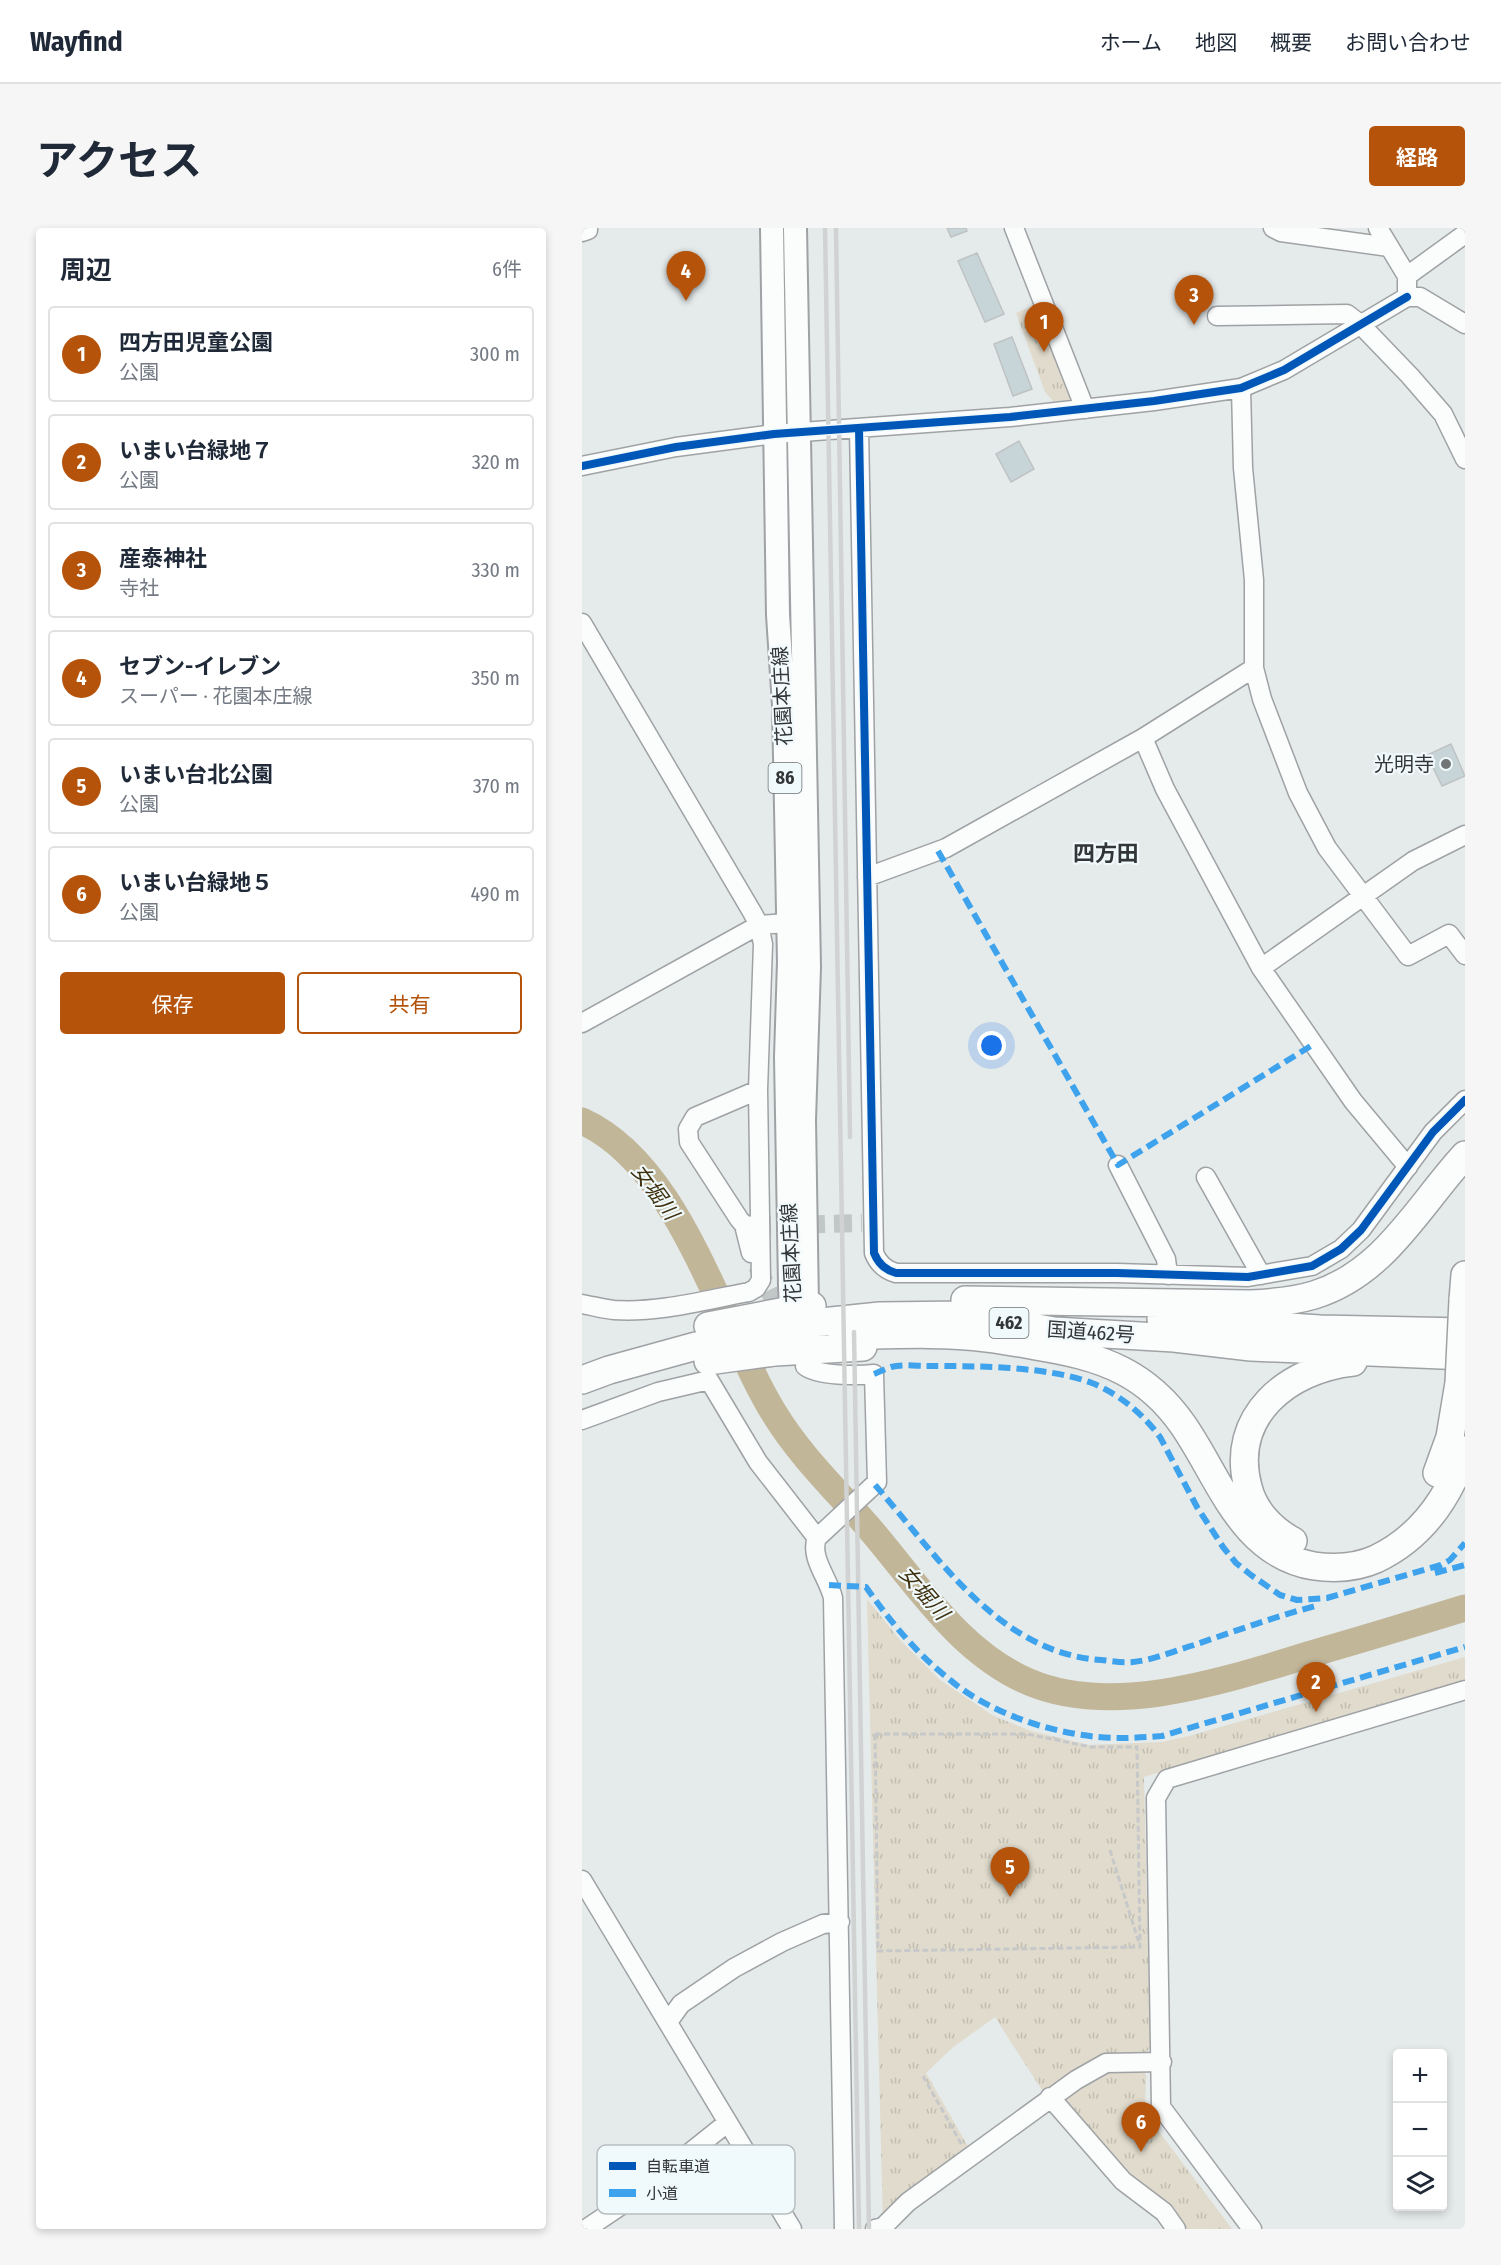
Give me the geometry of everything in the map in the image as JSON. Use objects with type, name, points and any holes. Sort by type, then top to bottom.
[{"type":"highway","points":[[965,1300],[1250,1304],[1295,1300],[1315,1295],[1336,1287],[1372,1263],[1405,1230],[1465,1155]]},
{"type":"highway","points":[[1462,1373],[1356,1362],[1336,1364],[1310,1372],[1286,1385],[1260,1411],[1245,1442],[1243,1460],[1245,1477],[1257,1508],[1268,1523],[1296,1543],[1333,1550],[1368,1543],[1384,1534],[1413,1510],[1435,1477],[1450,1437],[1462,1373],[1464,1287]]},
{"type":"highway","name":"国道462号","points":[[582,1361],[800,1313],[904,1299],[965,1300],[1088,1315],[1320,1329],[1465,1332]]},
{"type":"highway","name":"国道462号","points":[[800,1313],[833,1319],[965,1315],[1054,1331],[1174,1338],[1251,1347],[1465,1356]]},
{"type":"highway","points":[[800,1313],[817,1334],[829,1336],[924,1335],[986,1338],[1079,1354],[1103,1362],[1140,1381],[1155,1393],[1183,1425],[1237,1514],[1252,1533],[1284,1557],[1303,1564],[1325,1568],[1346,1568],[1368,1562],[1405,1542],[1437,1509],[1448,1491],[1465,1450]]},
{"type":"highway","points":[[582,1395],[653,1372],[692,1336],[762,1323],[878,1346],[944,1345],[1053,1349]]},
{"type":"highway","name":"国道462号","points":[[582,1380],[692,1336]]},
{"type":"main road","name":"花園本庄線","points":[[772,228],[778,615],[784,705],[788,923],[786,1057],[800,1313]]},
{"type":"main road","name":"花園本庄線","points":[[795,228],[809,967],[800,1313]]},
{"type":"street","points":[[582,232],[588,228]]},
{"type":"street","points":[[1014,228],[1085,409]]},
{"type":"street","points":[[1273,228],[1281,232],[1389,247]]},
{"type":"street","points":[[1378,228],[1407,276],[1407,297]]},
{"type":"street","points":[[1407,276],[1465,234]]},
{"type":"street","points":[[582,466],[656,451],[774,434],[1011,417],[1241,388],[1284,370],[1407,297],[1420,297],[1465,324]]},
{"type":"street","points":[[1217,316],[1347,314],[1360,324],[1410,376],[1443,414],[1465,459]]},
{"type":"street","points":[[1241,388],[1243,468],[1254,580],[1254,668],[1262,699],[1298,793],[1327,848],[1408,956],[1449,934],[1465,954]]},
{"type":"street","points":[[858,428],[867,877],[868,1223],[877,1260],[888,1271],[896,1273],[1248,1277],[1312,1266],[1341,1249],[1361,1230],[1432,1132],[1465,1100]]},
{"type":"street","points":[[582,623],[759,925],[763,944],[758,1090],[762,1274],[756,1288],[762,1323]]},
{"type":"street","points":[[867,877],[946,848],[1143,738],[1254,668]]},
{"type":"street","points":[[1143,738],[1165,789],[1261,968],[1353,1101],[1408,1167]]},
{"type":"street","points":[[1261,968],[1413,861],[1465,835]]},
{"type":"street","points":[[582,1023],[759,925],[788,923]]},
{"type":"street","points":[[751,1253],[749,1226],[689,1142],[688,1129],[695,1118],[758,1090]]},
{"type":"street","points":[[1118,1165],[1166,1259],[1168,1275]]},
{"type":"street","points":[[1206,1177],[1261,1275]]},
{"type":"street","points":[[582,1304],[629,1311],[692,1336]]},
{"type":"street","points":[[805,1366],[824,1373],[874,1374],[877,1479],[873,1487],[819,1536],[814,1549],[831,1587],[833,1598],[844,2229]]},
{"type":"street","points":[[582,1420],[658,1392],[709,1380],[758,1462],[819,1536]]},
{"type":"street","points":[[1252,2229],[1161,2107],[1156,1798],[1167,1779],[1465,1690]]},
{"type":"street","points":[[582,1880],[741,2145]]},
{"type":"street","points":[[668,2022],[681,2004],[734,1968],[823,1924],[840,1922]]},
{"type":"street","points":[[875,2229],[883,2227],[908,2202],[1050,2097],[1106,2063],[1162,2062]]},
{"type":"street","points":[[1050,2097],[1123,2181],[1164,2212],[1176,2229]]},
{"type":"street","points":[[699,2145],[727,2122]]},
{"type":"street","points":[[586,2229],[608,2214]]},
{"type":"street","points":[[783,2214],[792,2229]]},
{"type":"path","points":[[875,1734],[1027,1734],[1091,1747],[1137,1748],[1140,1947],[878,1951],[875,1734]]},
{"type":"path","points":[[1110,1850],[1140,1947]]},
{"type":"path","points":[[923,2076],[969,2157]]},
{"type":"green space","points":[[1039,303],[1077,400],[1053,401],[1045,392],[1016,313]]},
{"type":"green space","points":[[867,1599],[900,1640],[940,1680],[992,1715],[1031,1731],[1089,1745],[1162,1742],[1189,1736],[1465,1657],[1465,1680],[1144,1777],[1150,2048],[1142,2057],[1045,2095],[995,2017],[952,2048],[926,2073],[970,2150],[883,2224]]},
{"type":"green space","points":[[1104,2067],[1141,2067],[1146,2075],[1145,2106],[1151,2121],[1232,2229],[1183,2229],[1133,2182],[1060,2097]]},
{"type":"building","points":[[947,228],[966,228],[967,231],[951,237]]},
{"type":"building","points":[[977,253],[1004,314],[985,322],[958,261]]},
{"type":"building","points":[[1012,337],[1032,389],[1013,396],[994,344]]},
{"type":"building","points":[[1019,441],[1034,469],[1011,482],[996,454]]},
{"type":"building","name":"光明寺","points":[[1451,744],[1465,776],[1442,786],[1427,755]]},
{"type":"waterway","name":"女堀川","points":[[582,1121],[608,1136],[631,1156],[670,1206],[701,1263],[761,1390],[785,1431],[946,1620],[985,1656],[1006,1670],[1029,1682],[1063,1692],[1099,1697],[1136,1696],[1174,1691],[1249,1673],[1465,1608]]},
{"type":"tunnel","points":[[753,1226],[862,1223]]},
{"type":"tunnel","points":[[757,1266],[784,1322]]},
{"type":"railway","points":[[825,228],[859,2229]]},
{"type":"railway","points":[[836,228],[850,1137]]},
{"type":"railway","points":[[854,1332],[869,2229]]},
{"type":"marked path","points":[[938,851],[1118,1165],[1314,1044]]},
{"type":"marked path","points":[[874,1374],[891,1367],[904,1365],[1011,1368],[1074,1377],[1112,1393],[1146,1420],[1160,1437],[1197,1507],[1236,1563],[1280,1595],[1297,1600],[1327,1598],[1441,1565],[1450,1560],[1465,1543]]},
{"type":"marked path","points":[[875,1485],[973,1596],[1001,1620],[1031,1640],[1064,1653],[1117,1662],[1141,1661],[1319,1605]]},
{"type":"marked path","points":[[1435,1573],[1465,1565]]},
{"type":"marked path","points":[[829,1585],[866,1587],[894,1624],[925,1658],[966,1692],[986,1704],[1007,1714],[1053,1729],[1098,1737],[1162,1736],[1465,1647]]},
{"type":"cycle path","points":[[582,466],[676,447],[774,434],[1010,417],[1154,401],[1241,388],[1284,370],[1407,297]]},
{"type":"cycle path","points":[[859,428],[874,1253],[880,1263],[896,1273],[1117,1273],[1248,1277],[1312,1266],[1341,1249],[1361,1230],[1433,1132],[1465,1100]]},
{"type":"place","name":"セブン-イレブン","points":[[686,301]]},
{"type":"place","name":"産泰神社","points":[[1194,325]]},
{"type":"place","name":"四方田児童公園","points":[[1044,352]]},
{"type":"place","name":"光明寺","points":[[1446,764]]},
{"type":"place","name":"いまい台緑地７","points":[[1316,1712]]},
{"type":"place","name":"いまい台北公園","points":[[1010,1897]]},
{"type":"place","name":"いまい台緑地５","points":[[1141,2152]]},
{"type":"district","name":"四方田","points":[[1106,853]]}]
